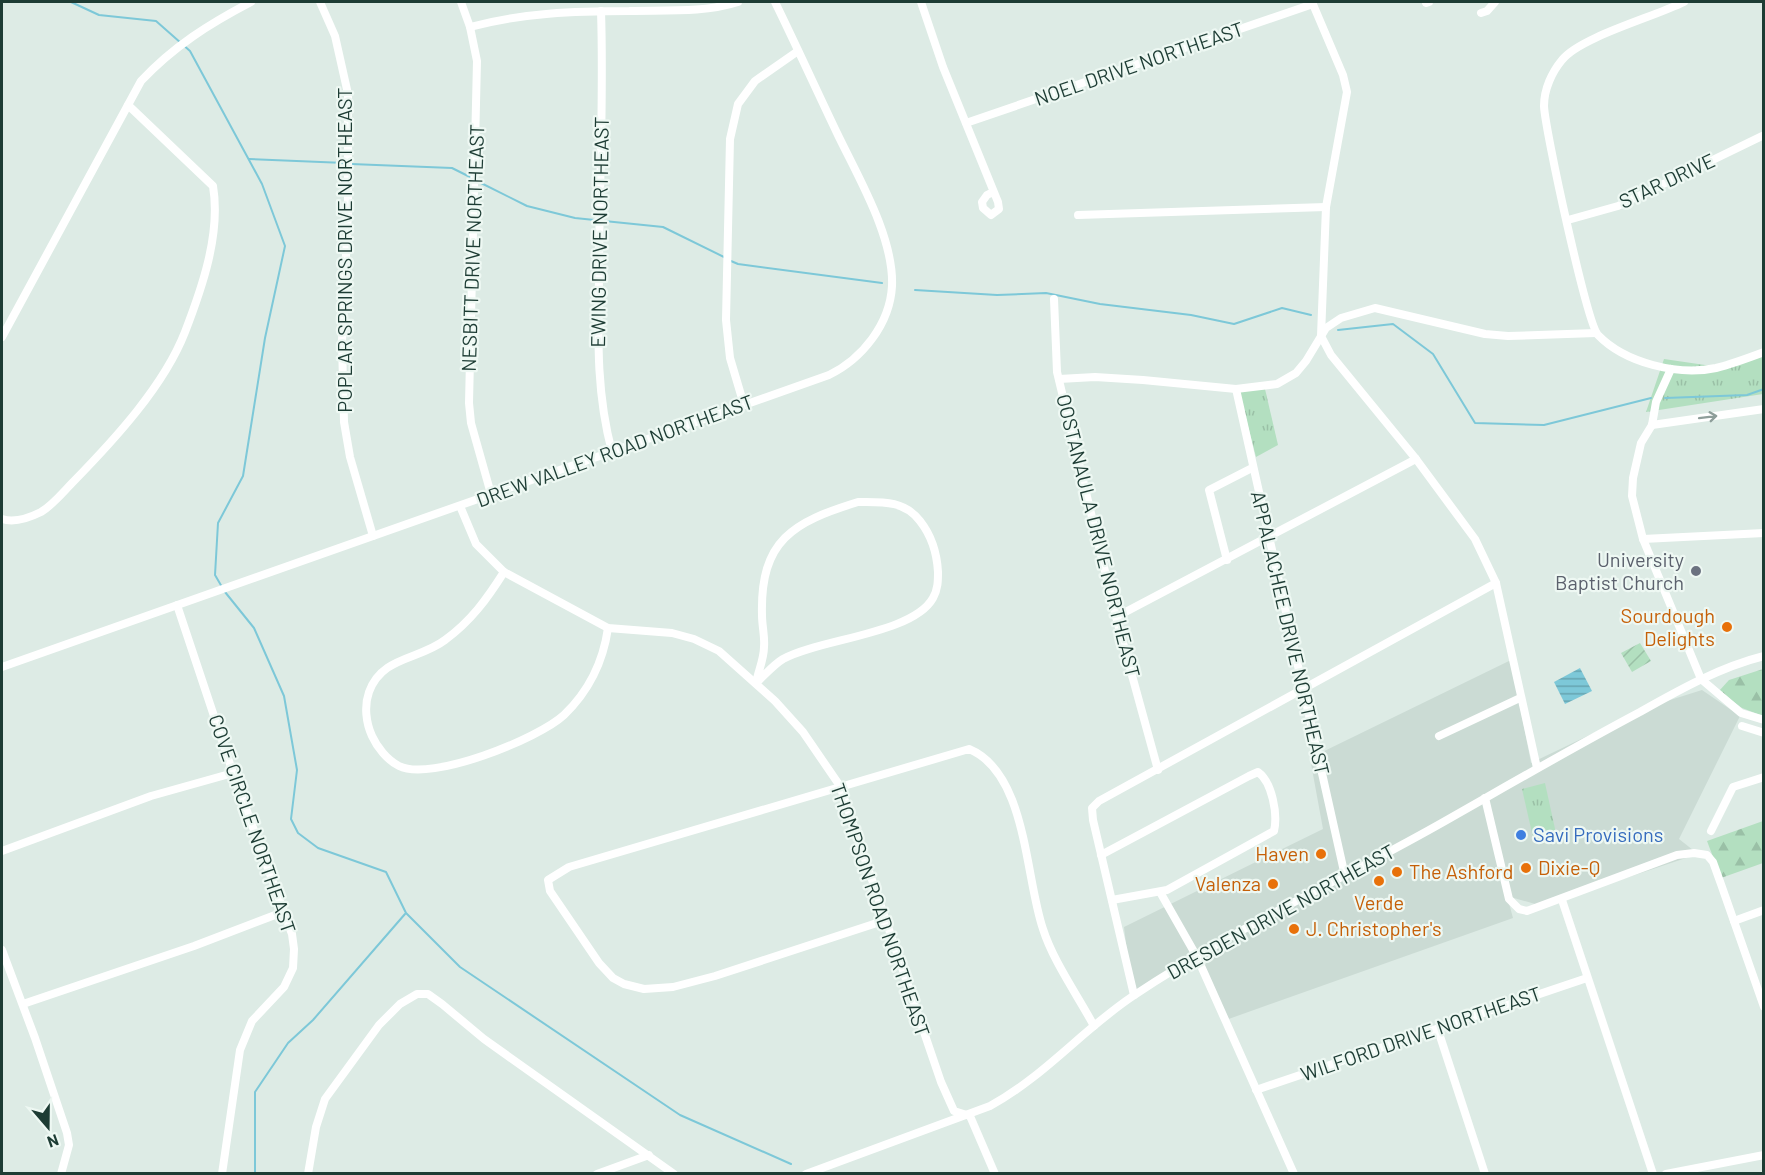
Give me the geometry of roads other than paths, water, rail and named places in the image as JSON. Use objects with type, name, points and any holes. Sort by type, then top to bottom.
[{"type":"street","points":[[2,337],[141,81],[172,50],[195,32],[251,2]]},
{"type":"street","name":"POPLAR SPRINGS DRIVE NORTHEAST","points":[[320,2],[335,36],[348,94],[342,364],[344,422],[350,458],[373,536]]},
{"type":"street","name":"NESBITT DRIVE NORTHEAST","points":[[461,2],[470,27],[477,61],[468,403],[471,423],[491,494]]},
{"type":"street","points":[[470,27],[514,17],[601,11],[711,8],[738,2]]},
{"type":"street","name":"DREW VALLEY ROAD NORTHEAST","points":[[2,667],[744,405],[844,367],[860,354],[877,331],[886,311],[892,287],[890,262],[883,235],[775,2]]},
{"type":"street","points":[[921,2],[943,67],[993,192]]},
{"type":"street","points":[[1481,13],[1487,11],[1495,2]]},
{"type":"street","points":[[1684,2],[1587,41],[1563,58],[1549,80],[1544,104],[1586,300],[1596,333],[1621,354],[1671,369],[1713,368],[1764,352]]},
{"type":"street","points":[[1313,3],[1343,75],[1347,92],[1326,207],[1321,336],[1331,355],[1416,459],[1475,539],[1496,582],[1537,768]]},
{"type":"street","name":"NOEL DRIVE NORTHEAST","points":[[966,123],[1313,3]]},
{"type":"street","name":"EWING DRIVE NORTHEAST","points":[[601,11],[603,68],[599,164],[598,352],[602,413],[612,452]]},
{"type":"street","points":[[744,405],[730,358],[726,320],[730,139],[738,104],[755,81],[798,51]]},
{"type":"street","points":[[2,519],[23,519],[42,511],[112,442],[150,393],[184,334],[205,270],[215,221],[213,186],[128,105]]},
{"type":"street","name":"STAR DRIVE","points":[[1568,220],[1618,206],[1764,135]]},
{"type":"street","points":[[1078,215],[1326,207]]},
{"type":"street","name":"OOSTANAULA DRIVE NORTHEAST","points":[[1054,299],[1055,359],[1059,380],[1116,617],[1158,770]]},
{"type":"street","points":[[1059,380],[1095,377],[1236,388],[1277,384],[1296,373],[1326,328],[1341,318],[1375,308],[1485,334],[1519,336],[1596,333]]},
{"type":"street","points":[[1671,369],[1656,402],[1652,424],[1641,443],[1633,478],[1632,496],[1643,539],[1701,679],[1741,713],[1764,720]]},
{"type":"street","name":"APPALACHEE DRIVE NORTHEAST","points":[[1236,388],[1302,692],[1345,876]]},
{"type":"street","points":[[1652,424],[1764,409]]},
{"type":"street","points":[[1116,617],[1268,539],[1416,459]]},
{"type":"street","points":[[1227,560],[1209,490],[1252,468]]},
{"type":"street","points":[[858,502],[888,502],[907,508],[928,533],[937,559],[938,587],[932,600],[920,611],[899,623],[784,659],[756,683],[765,649],[762,614],[765,577],[774,550],[784,538],[804,522],[858,502]]},
{"type":"street","name":"THOMPSON ROAD NORTHEAST","points":[[460,506],[476,544],[504,572],[608,628],[672,633],[694,639],[719,651],[756,683],[803,732],[840,786],[941,1082],[954,1111],[970,1116]]},
{"type":"street","points":[[1643,539],[1764,533]]},
{"type":"street","points":[[504,572],[480,609],[466,624],[443,642],[394,662],[379,673],[369,692],[368,727],[375,742],[399,766],[430,770],[454,764],[521,742],[546,729],[563,716],[595,676],[605,648],[608,628]]},
{"type":"street","points":[[1134,995],[1092,808],[1496,582]]},
{"type":"street","name":"COVE CIRCLE NORTHEAST","points":[[177,605],[294,949],[293,968],[284,987],[252,1021],[240,1050],[222,1173]]},
{"type":"street","name":"DRESDEN DRIVE NORTHEAST","points":[[806,1173],[970,1116],[1018,1091],[1134,995],[1197,957],[1701,679],[1764,656]]},
{"type":"street","points":[[1439,736],[1520,698]]},
{"type":"street","points":[[1742,726],[1764,733]]},
{"type":"street","points":[[886,920],[704,979],[673,987],[648,989],[624,984],[613,978],[599,963],[550,891],[548,880],[554,875],[585,863],[969,748],[980,754],[993,768],[1014,801],[1042,927],[1094,1026]]},
{"type":"street","points":[[1101,855],[1249,776],[1258,772],[1266,777],[1277,821],[1274,831],[1160,892],[1112,900]]},
{"type":"street","points":[[2,851],[151,796],[233,773]]},
{"type":"street","points":[[1711,831],[1733,787],[1764,777]]},
{"type":"street","points":[[1485,798],[1501,871],[1511,903],[1527,911],[1562,900],[1677,855],[1694,853],[1707,855],[1713,862],[1764,1007]]},
{"type":"street","points":[[1160,892],[1197,957],[1294,1173]]},
{"type":"street","points":[[1562,900],[1653,1173]]},
{"type":"street","points":[[1734,921],[1764,910]]},
{"type":"street","points":[[22,1004],[194,946],[283,912]]},
{"type":"street","points":[[2,950],[67,1133],[69,1145],[62,1173]]},
{"type":"street","name":"WILFORD DRIVE NORTHEAST","points":[[1256,1090],[1587,978]]},
{"type":"street","points":[[308,1173],[316,1127],[326,1099],[379,1026],[400,1004],[417,994],[428,994],[484,1039],[674,1173]]},
{"type":"street","points":[[1438,1030],[1485,1173]]},
{"type":"street","points":[[970,1116],[995,1173]]},
{"type":"street","points":[[597,1173],[649,1155]]},
{"type":"street","points":[[1666,1173],[1764,1155]]},
{"type":"water","points":[[1580,668],[1592,691],[1565,704],[1554,682]]},
{"type":"waterway","points":[[71,2],[99,15],[156,21],[190,51],[262,184],[285,246],[265,338],[243,476],[218,523],[215,575],[222,587]]},
{"type":"waterway","points":[[249,159],[345,163]]},
{"type":"waterway","points":[[351,164],[452,168],[472,178]]},
{"type":"waterway","points":[[477,181],[527,206],[575,218],[663,227],[726,258]]},
{"type":"waterway","points":[[731,261],[738,264],[882,283]]},
{"type":"waterway","points":[[915,290],[997,295],[1046,293],[1100,304],[1191,315],[1234,324],[1282,308],[1311,315]]},
{"type":"waterway","points":[[1338,330],[1393,324],[1433,354],[1475,423],[1544,425],[1651,398]]},
{"type":"waterway","points":[[1665,398],[1747,395],[1764,389]]},
{"type":"waterway","points":[[225,592],[254,628],[284,696],[297,770],[291,819],[298,833],[318,848],[386,872],[406,913],[460,967],[680,1115],[791,1164]]},
{"type":"waterway","points":[[255,1174],[255,1092],[288,1043],[313,1020],[405,914]]},
{"type":"place","name":"University Baptist Church","points":[[1696,571]]},
{"type":"place","name":"Sourdough Delights","points":[[1727,627]]},
{"type":"place","name":"Savi Provisions","points":[[1521,835]]},
{"type":"place","name":"Haven","points":[[1321,854]]},
{"type":"place","name":"Dixie-Q","points":[[1526,868]]},
{"type":"place","name":"The Ashford","points":[[1397,872]]},
{"type":"place","name":"Verde","points":[[1379,881]]},
{"type":"place","name":"Valenza","points":[[1273,884]]},
{"type":"place","name":"J. Christopher's","points":[[1294,929]]}]
